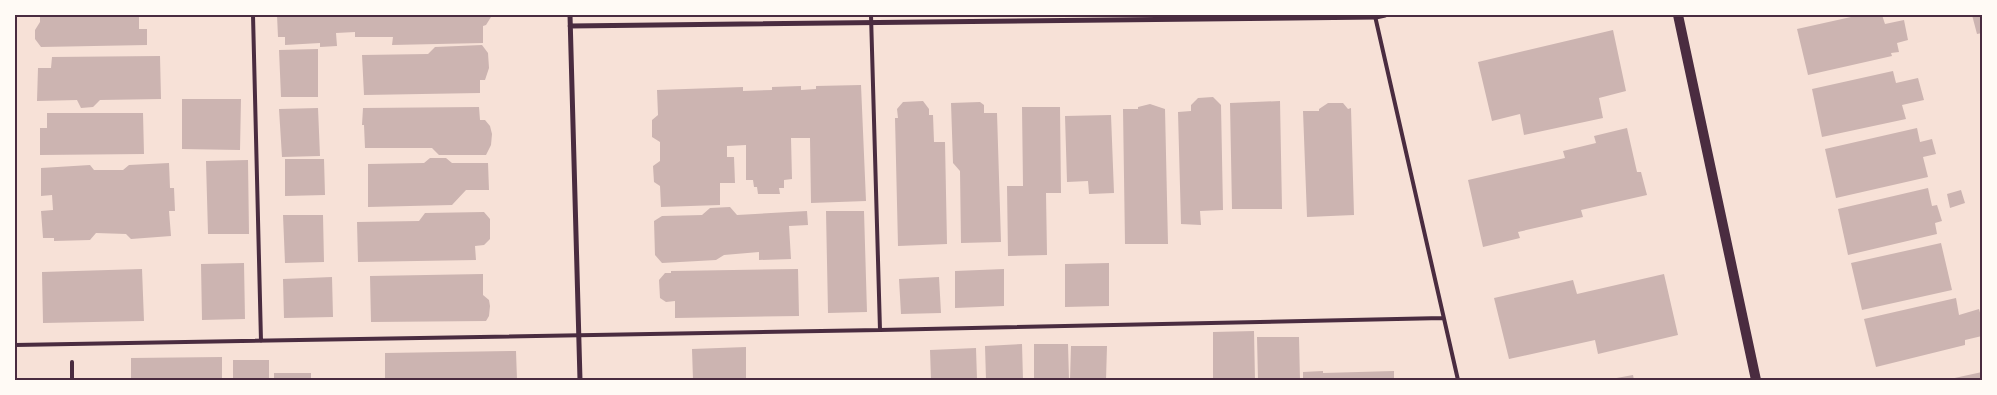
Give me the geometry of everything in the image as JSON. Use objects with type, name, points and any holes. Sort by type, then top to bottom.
[{"type":"main road","points":[[1678,15],[1756,380]]},
{"type":"street","points":[[570,15],[580,380]]},
{"type":"street","points":[[570,26],[1385,15]]},
{"type":"lane","points":[[253,15],[261,341]]},
{"type":"lane","points":[[871,15],[880,330]]},
{"type":"lane","points":[[1375,16],[1458,380]]},
{"type":"lane","points":[[15,345],[578,336],[1444,318]]},
{"type":"lane","points":[[72,362],[72,380]]},
{"type":"building","points":[[40,15],[139,15],[139,29],[147,29],[147,45],[41,47],[35,39],[35,30],[40,22]]},
{"type":"building","points":[[277,15],[491,15],[491,17],[486,25],[483,26],[483,43],[392,45],[393,37],[355,37],[355,32],[336,33],[337,46],[320,47],[320,43],[285,45],[285,37],[278,37]]},
{"type":"building","points":[[1860,15],[1882,15],[1885,24],[1904,20],[1908,40],[1897,43],[1899,52],[1891,53],[1892,56],[1808,75],[1797,29]]},
{"type":"building","points":[[1972,15],[1982,15],[1982,33],[1977,34]]},
{"type":"building","points":[[1613,30],[1626,91],[1599,98],[1603,118],[1524,135],[1520,114],[1492,121],[1478,62]]},
{"type":"building","points":[[482,45],[488,53],[489,68],[485,80],[480,80],[480,93],[364,95],[362,55],[428,54],[435,47]]},
{"type":"building","points":[[318,49],[318,97],[281,97],[279,50]]},
{"type":"building","points":[[160,56],[161,99],[100,100],[93,107],[81,108],[77,100],[37,101],[38,68],[51,68],[52,57]]},
{"type":"building","points":[[1893,71],[1896,83],[1918,78],[1924,100],[1902,105],[1906,119],[1822,137],[1812,89]]},
{"type":"building","points":[[861,85],[866,201],[811,203],[810,138],[791,138],[792,179],[784,180],[784,188],[779,188],[780,194],[758,194],[753,180],[746,180],[746,145],[727,146],[727,157],[734,157],[735,183],[720,183],[720,205],[661,207],[660,186],[654,182],[653,166],[660,161],[660,142],[652,137],[652,120],[658,115],[657,90],[743,87],[743,91],[801,86],[801,90],[816,89],[816,86]]},
{"type":"building","points":[[1213,97],[1221,105],[1223,210],[1200,211],[1201,225],[1181,224],[1178,112],[1191,111],[1191,105],[1198,98]]},
{"type":"building","points":[[182,99],[241,99],[240,150],[182,149]]},
{"type":"building","points":[[923,101],[929,109],[929,115],[933,115],[934,142],[945,142],[947,244],[898,246],[895,118],[898,118],[897,109],[903,102]]},
{"type":"building","points":[[1280,101],[1282,209],[1232,209],[1230,103]]},
{"type":"building","points":[[980,102],[984,105],[984,113],[997,113],[1001,242],[961,243],[960,171],[953,163],[951,103]]},
{"type":"building","points":[[1328,103],[1343,103],[1348,109],[1351,108],[1354,215],[1307,217],[1303,111],[1319,111]]},
{"type":"building","points":[[1150,104],[1165,109],[1168,244],[1125,244],[1123,109],[1138,109],[1138,107]]},
{"type":"building","points":[[479,107],[480,120],[485,120],[490,126],[492,134],[491,145],[486,155],[439,155],[432,148],[365,148],[364,125],[362,125],[363,108]]},
{"type":"building","points":[[1022,107],[1060,107],[1061,193],[1046,193],[1047,255],[1008,256],[1007,186],[1023,186]]},
{"type":"building","points":[[318,108],[320,156],[282,157],[279,109]]},
{"type":"building","points":[[47,113],[143,113],[144,154],[40,155],[40,128],[47,128]]},
{"type":"building","points":[[1111,115],[1114,193],[1089,194],[1088,181],[1067,182],[1065,116]]},
{"type":"building","points":[[1627,128],[1637,172],[1641,172],[1647,195],[1581,210],[1583,217],[1518,232],[1520,238],[1483,247],[1468,180],[1565,158],[1563,151],[1596,143],[1594,136]]},
{"type":"building","points":[[1917,128],[1920,142],[1932,139],[1936,154],[1923,157],[1928,177],[1836,198],[1825,149]]},
{"type":"building","points":[[430,158],[446,158],[452,163],[488,163],[489,190],[466,190],[452,205],[368,207],[368,164],[424,163]]},
{"type":"building","points":[[285,159],[324,159],[325,195],[285,196]]},
{"type":"building","points":[[248,160],[249,234],[208,234],[206,161]]},
{"type":"building","points":[[169,163],[170,188],[174,188],[175,211],[169,211],[171,236],[131,239],[126,234],[96,233],[90,240],[54,241],[54,238],[43,238],[41,211],[53,210],[52,195],[41,196],[41,168],[90,165],[94,170],[123,170],[129,165]]},
{"type":"building","points":[[1928,188],[1932,206],[1937,205],[1942,221],[1935,223],[1937,234],[1848,255],[1838,209]]},
{"type":"building","points":[[1961,190],[1965,203],[1950,208],[1947,194]]},
{"type":"building","points":[[730,207],[737,215],[807,211],[808,225],[789,226],[791,259],[759,260],[759,252],[724,255],[716,260],[662,263],[655,255],[654,221],[662,216],[702,215],[710,208]]},
{"type":"building","points":[[826,211],[864,211],[867,312],[828,313]]},
{"type":"building","points":[[484,212],[490,219],[490,239],[484,245],[475,246],[476,260],[358,262],[357,222],[419,221],[425,213]]},
{"type":"building","points":[[283,215],[323,215],[324,262],[285,263]]},
{"type":"building","points":[[1941,243],[1952,290],[1862,310],[1851,263]]},
{"type":"building","points":[[244,263],[245,319],[202,320],[201,264]]},
{"type":"building","points":[[1109,263],[1109,306],[1065,307],[1065,264]]},
{"type":"building","points":[[142,269],[144,321],[43,323],[42,272]]},
{"type":"building","points":[[798,269],[799,316],[675,318],[675,301],[666,302],[660,298],[659,280],[665,273],[671,273],[671,271]]},
{"type":"building","points":[[1004,269],[1004,306],[955,308],[955,271]]},
{"type":"building","points":[[483,274],[483,295],[489,300],[490,306],[489,316],[486,321],[371,322],[370,276]]},
{"type":"building","points":[[1664,274],[1678,335],[1598,354],[1595,340],[1509,359],[1494,298],[1573,280],[1577,294]]},
{"type":"building","points":[[332,277],[333,317],[284,318],[283,279]]},
{"type":"building","points":[[939,277],[941,313],[901,314],[899,279]]},
{"type":"building","points":[[1956,298],[1959,315],[1979,309],[1982,320],[1982,336],[1965,340],[1965,345],[1876,367],[1864,319]]},
{"type":"building","points":[[1254,331],[1255,380],[1213,380],[1213,332]]},
{"type":"building","points":[[1257,337],[1299,337],[1300,380],[1258,380]]},
{"type":"building","points":[[1022,344],[1023,380],[986,380],[985,346]]},
{"type":"building","points":[[1034,344],[1068,344],[1069,380],[1034,380]]},
{"type":"building","points":[[1071,346],[1107,346],[1106,380],[1070,380]]},
{"type":"building","points":[[746,347],[746,380],[693,380],[692,349]]},
{"type":"building","points":[[976,348],[977,380],[931,380],[930,350]]},
{"type":"building","points":[[516,351],[517,380],[385,380],[385,353]]},
{"type":"building","points":[[222,357],[222,380],[131,380],[131,358]]},
{"type":"building","points":[[233,360],[269,360],[269,380],[233,380]]},
{"type":"building","points":[[1323,371],[1323,373],[1394,371],[1394,380],[1303,380],[1303,372]]},
{"type":"building","points":[[1982,372],[1982,380],[1950,380],[1950,379]]},
{"type":"building","points":[[274,373],[311,373],[311,380],[274,380]]},
{"type":"building","points":[[1633,375],[1634,380],[1611,380],[1611,379]]}]
